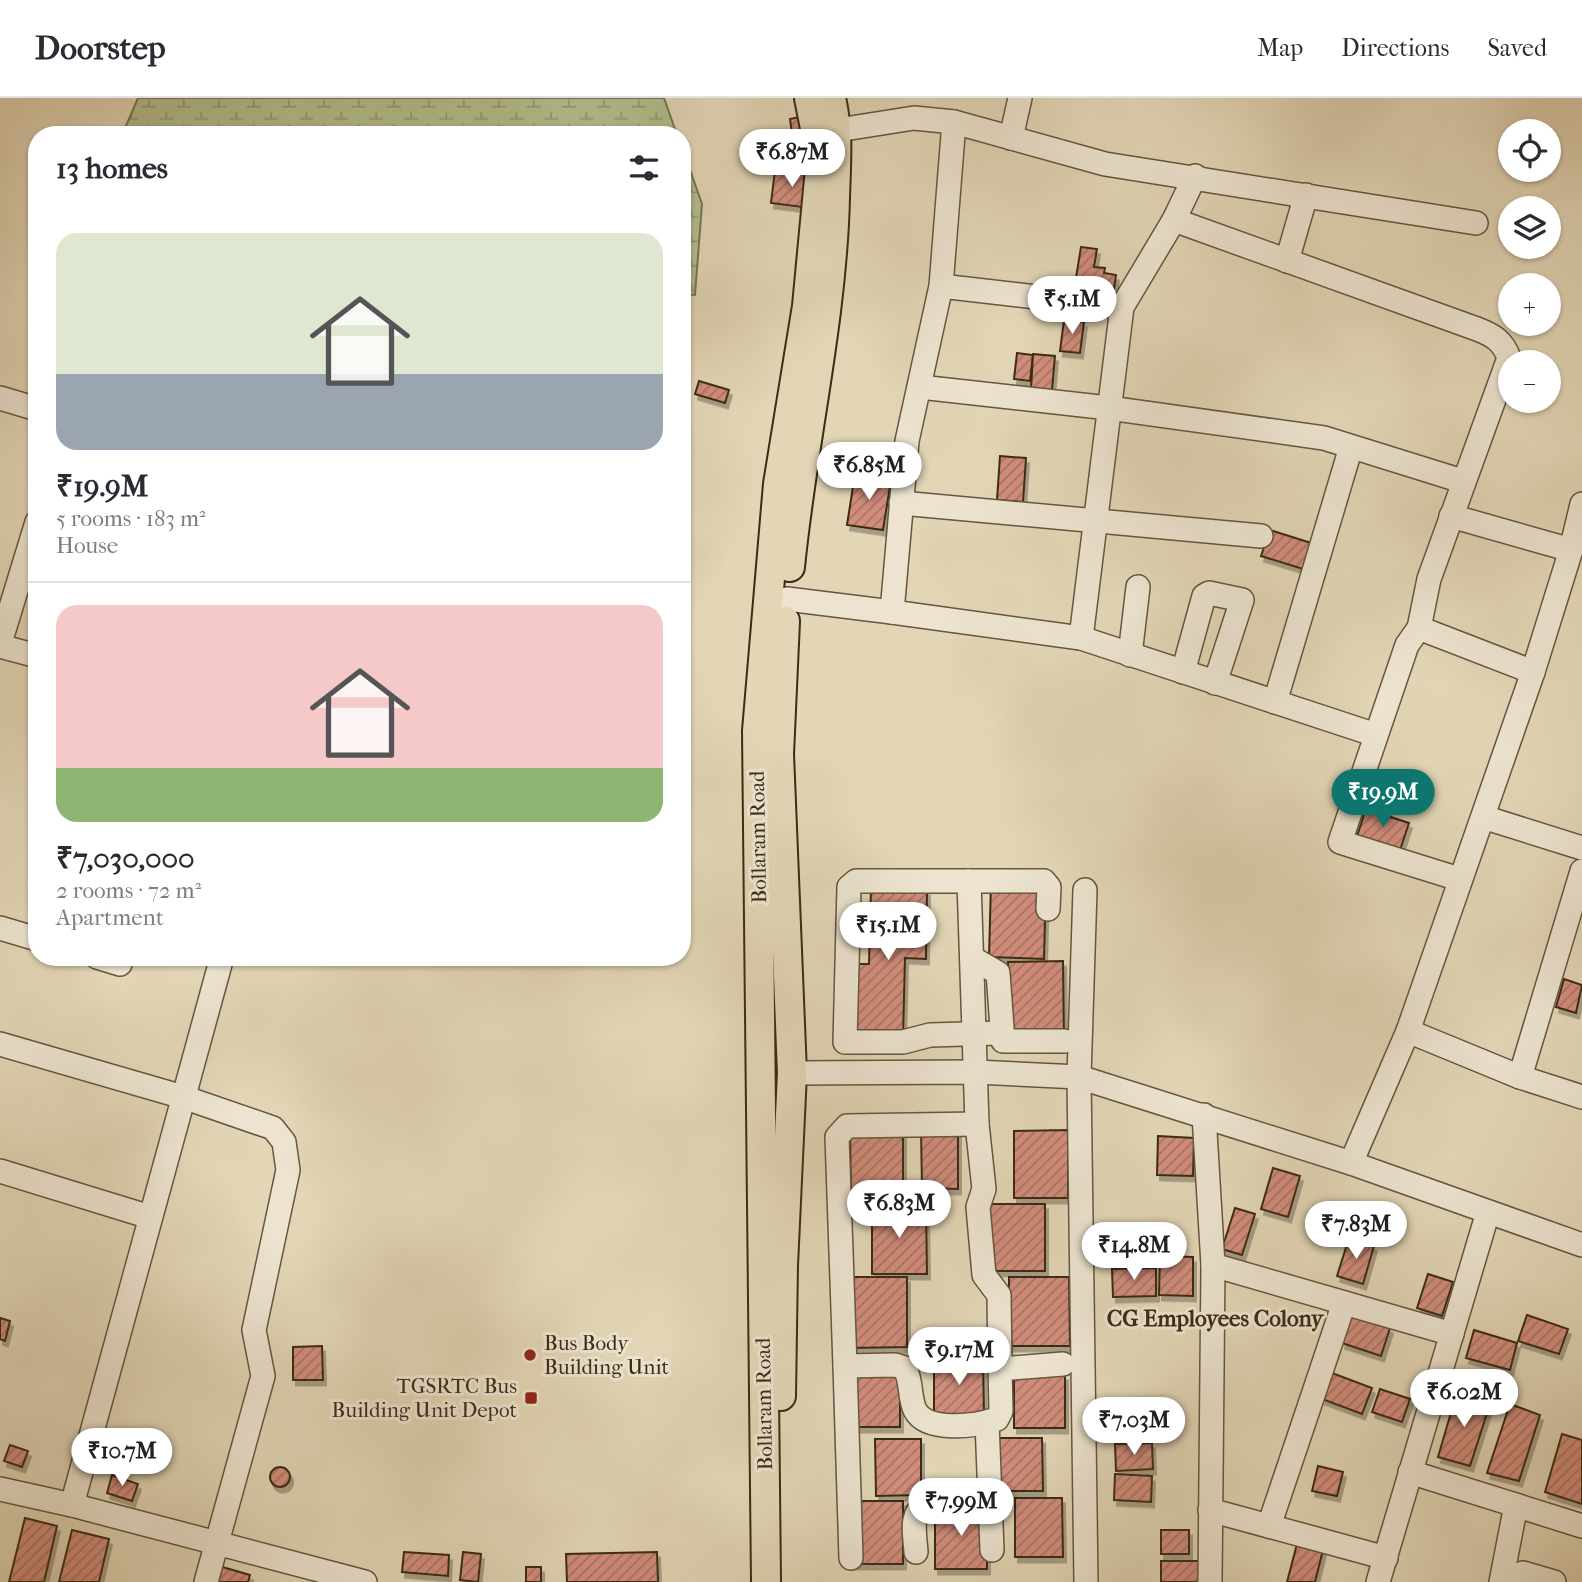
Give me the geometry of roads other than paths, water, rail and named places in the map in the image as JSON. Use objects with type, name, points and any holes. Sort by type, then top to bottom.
[{"type":"main road","name":"Bollaram Road","points":[[766,1582],[757,731],[778,484],[807,306],[821,158],[809,98]]},
{"type":"main road","name":"Bollaram Road","points":[[784,1582],[780,1421],[783,1265],[792,1073],[779,754],[787,599],[798,487],[833,263],[838,130],[831,98]]},
{"type":"street","points":[[1011,138],[1020,98]]},
{"type":"street","points":[[838,130],[914,118],[954,122],[1105,164],[1195,176],[1476,223]]},
{"type":"street","points":[[892,612],[908,441],[941,286],[954,122]]},
{"type":"street","points":[[1081,638],[1122,307],[1174,220],[1195,176]]},
{"type":"street","points":[[1287,261],[1306,195]]},
{"type":"street","points":[[1174,220],[1493,335],[1505,347],[1509,358],[1462,481],[1429,579],[1419,628],[1407,645],[1340,842],[1460,879]]},
{"type":"street","points":[[941,286],[1122,307]]},
{"type":"street","points":[[920,387],[1109,408],[1324,438],[1462,481]]},
{"type":"street","points":[[0,398],[28,406]]},
{"type":"street","points":[[1275,702],[1351,447]]},
{"type":"street","points":[[901,503],[1261,536]]},
{"type":"street","points":[[1351,1163],[1408,1031],[1533,672],[1571,550],[1582,504]]},
{"type":"street","points":[[1451,516],[1571,550]]},
{"type":"street","points":[[28,552],[0,645],[28,653]]},
{"type":"street","points":[[1130,655],[1138,587]]},
{"type":"street","points":[[1183,672],[1204,596],[1209,593],[1241,600],[1215,682]]},
{"type":"street","points":[[787,599],[1081,638],[1376,735]]},
{"type":"street","points":[[1419,628],[1533,672]]},
{"type":"street","points":[[1483,817],[1582,848]]},
{"type":"street","points":[[1520,1077],[1582,871]]},
{"type":"street","points":[[845,1366],[895,1365],[905,1368],[911,1379],[914,1408],[921,1418],[934,1424],[987,1422],[997,1419],[1001,1410],[999,1295],[982,1268],[978,1207],[984,1188],[977,1124],[969,881]]},
{"type":"street","points":[[1000,1034],[930,1035],[903,1042],[849,1043],[843,1038],[852,883],[1044,881],[1049,887],[1048,909]]},
{"type":"street","points":[[1085,890],[1079,1077],[1086,1582]]},
{"type":"street","points":[[0,928],[28,936]]},
{"type":"street","points":[[972,958],[998,973],[1000,1034],[1003,1041],[1064,1041]]},
{"type":"street","points":[[72,1504],[219,966]]},
{"type":"street","points":[[1408,1031],[1520,1077],[1582,1097]]},
{"type":"street","points":[[0,1044],[183,1097],[273,1128],[284,1142],[288,1170],[254,1330],[264,1376],[206,1582]]},
{"type":"street","points":[[792,1073],[976,1072],[1079,1077],[1351,1163],[1582,1245]]},
{"type":"street","points":[[1204,1115],[1213,1265],[1210,1582]]},
{"type":"street","points":[[851,1558],[837,1137],[841,1129],[847,1126],[977,1124]]},
{"type":"street","points":[[0,1171],[150,1217]]},
{"type":"street","points":[[1378,1582],[1488,1212]]},
{"type":"street","points":[[1213,1265],[1452,1334]]},
{"type":"street","points":[[1269,1526],[1344,1303]]},
{"type":"street","points":[[1000,1368],[1062,1364]]},
{"type":"street","points":[[987,1422],[992,1550]]},
{"type":"street","points":[[1410,1472],[1582,1525]]},
{"type":"street","points":[[0,1489],[72,1504],[365,1582]]},
{"type":"street","points":[[916,1552],[914,1518],[918,1508],[926,1504],[990,1502]]},
{"type":"street","points":[[1516,1505],[1509,1578],[1554,1582]]},
{"type":"street","points":[[1210,1510],[1386,1558]]},
{"type":"place","name":"Bus Body Building Unit","points":[[530,1355]]},
{"type":"place","name":"TGSRTC Bus Building Unit Depot","points":[[531,1398]]},
{"type":"district","name":"CG Employees Colony","points":[[1215,1318]]}]
